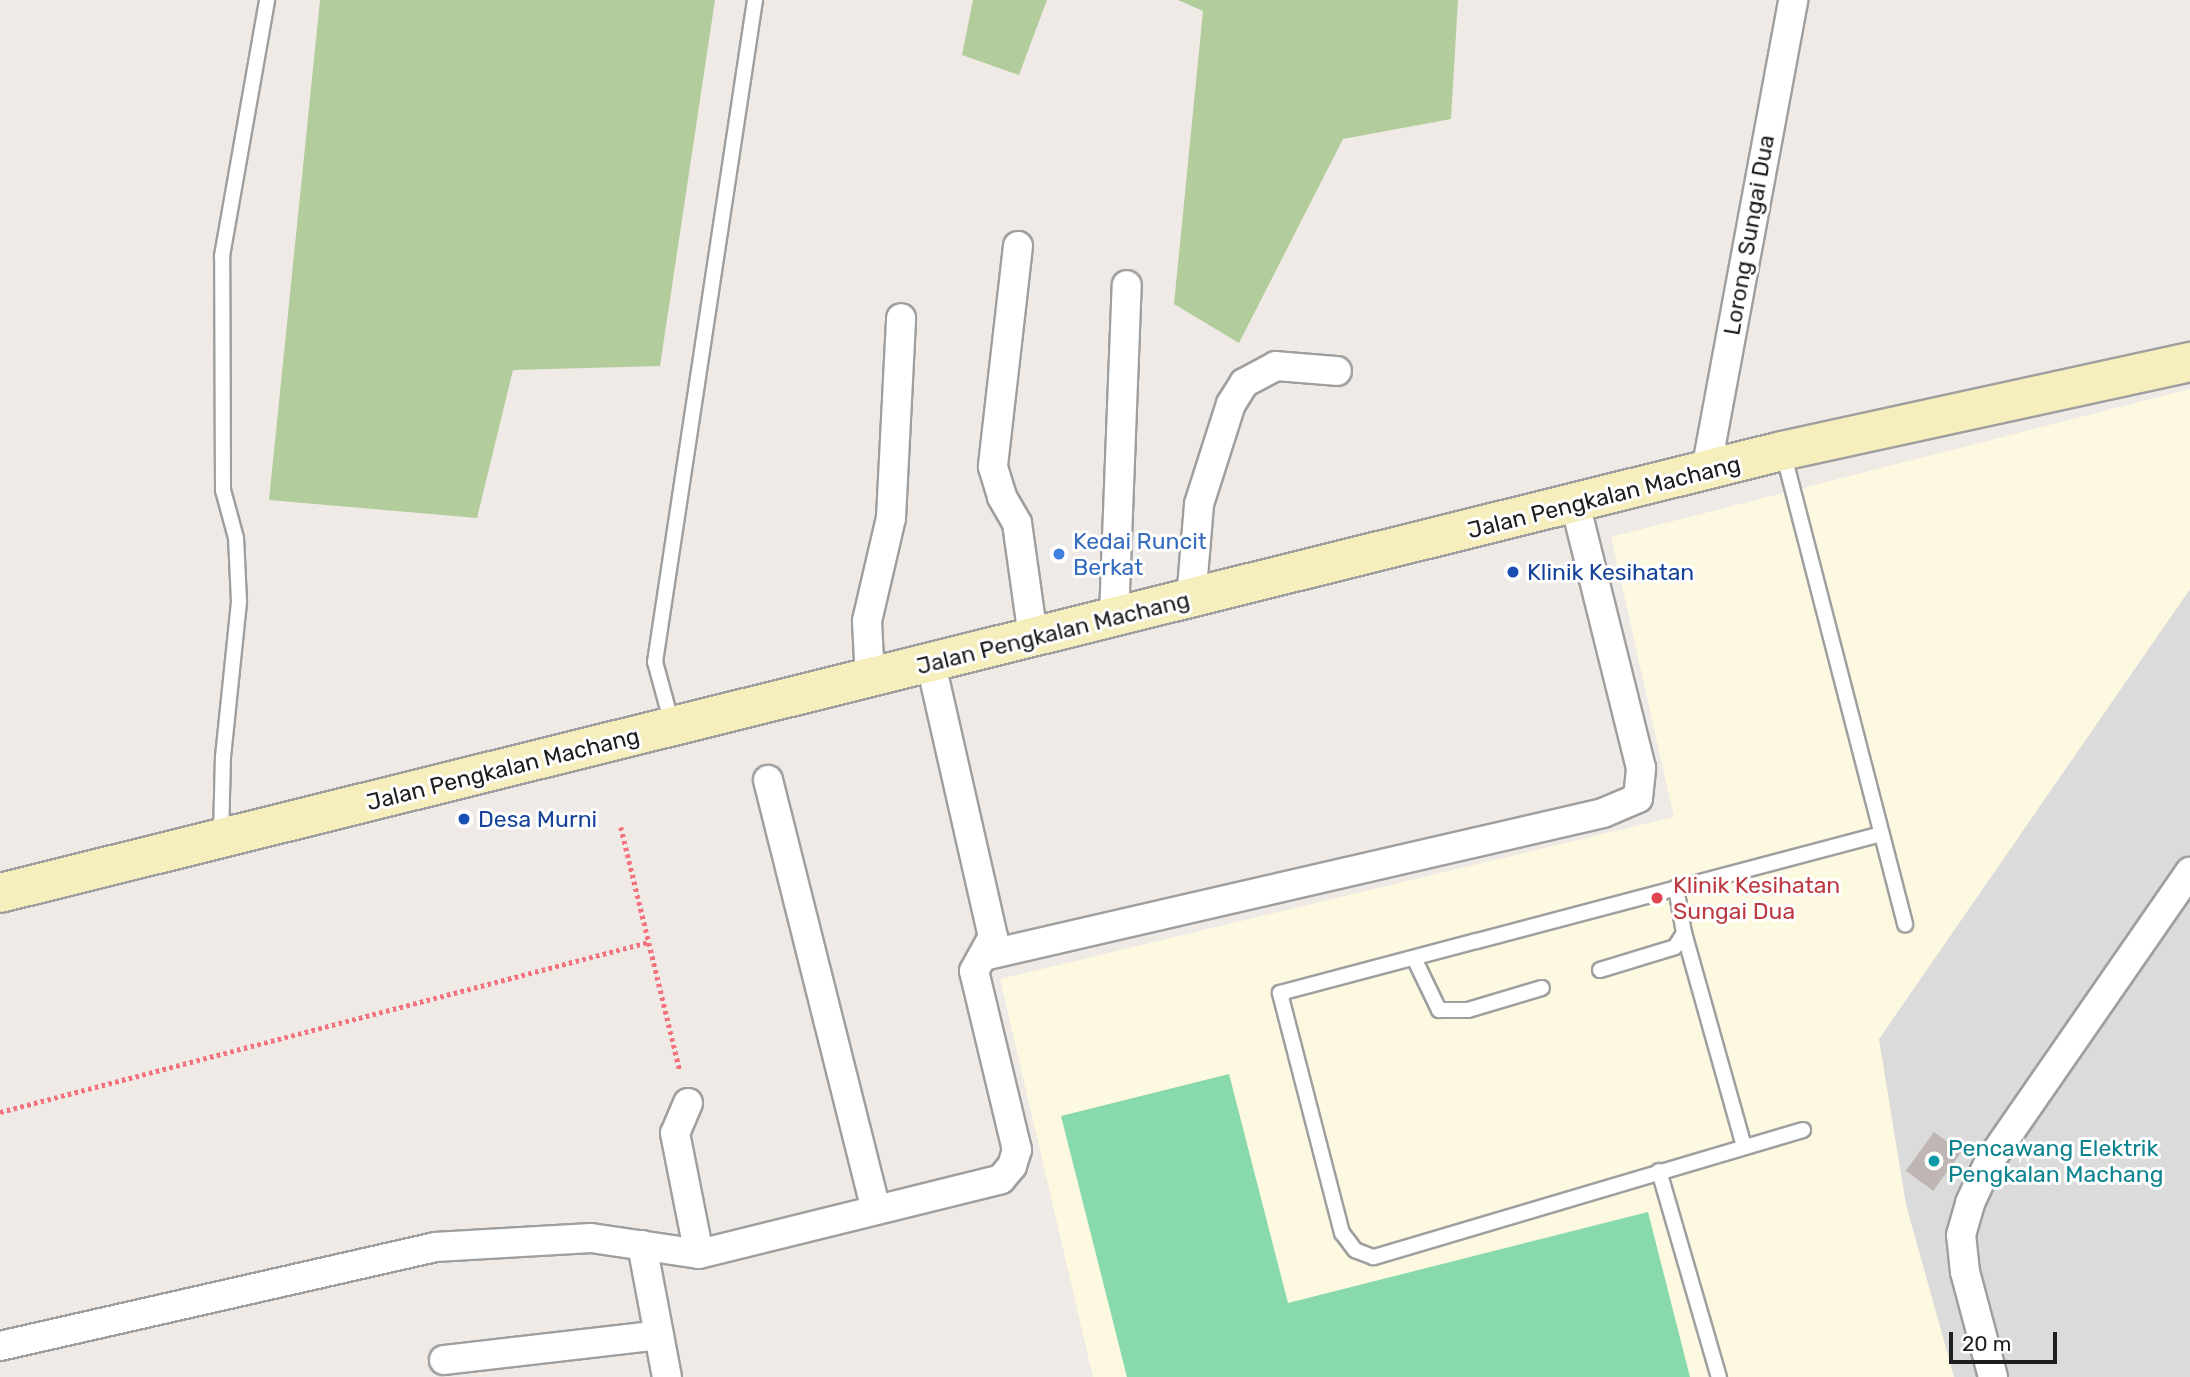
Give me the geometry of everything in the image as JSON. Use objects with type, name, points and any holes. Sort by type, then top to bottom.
[{"type":"main road","name":"Jalan Pengkalan Machang","points":[[0,892],[931,664],[1114,616],[1191,600],[1782,451],[2190,362]]},
{"type":"street","name":"Lorong Sungai Dua","points":[[1706,471],[1793,0]]},
{"type":"street","points":[[1017,246],[993,467],[1002,497],[1017,523],[1033,637]]},
{"type":"street","points":[[1114,616],[1127,285]]},
{"type":"street","points":[[870,679],[867,621],[891,517],[901,318]]},
{"type":"street","points":[[1191,600],[1199,504],[1231,404],[1244,383],[1276,366],[1337,371]]},
{"type":"street","points":[[983,956],[1603,813],[1638,798],[1641,768],[1575,504]]},
{"type":"street","points":[[0,1346],[435,1247],[524,1238],[591,1238],[699,1254],[1001,1179],[1012,1166],[1017,1150],[974,971],[993,937],[931,664]]},
{"type":"street","points":[[768,779],[876,1210]]},
{"type":"street","points":[[1993,1377],[1965,1272],[1961,1235],[1970,1203],[1989,1162],[2190,872]]},
{"type":"street","points":[[688,1102],[674,1133],[699,1254]]},
{"type":"street","points":[[642,1245],[667,1377]]},
{"type":"street","points":[[444,1360],[659,1335]]},
{"type":"lane","points":[[221,839],[223,757],[239,601],[236,538],[223,490],[222,256],[267,0]]},
{"type":"lane","points":[[672,727],[656,663],[755,0]]},
{"type":"lane","points":[[1782,451],[1905,925]]},
{"type":"lane","points":[[1804,1129],[1373,1257],[1356,1250],[1342,1233],[1280,993],[1881,834]]},
{"type":"lane","points":[[1676,888],[1685,933],[1744,1147]]},
{"type":"lane","points":[[1600,970],[1675,947],[1685,933]]},
{"type":"lane","points":[[1414,958],[1439,1010],[1468,1010],[1542,988]]},
{"type":"lane","points":[[1659,1171],[1718,1377]]},
{"type":"path","points":[[621,827],[688,1102]]},
{"type":"path","points":[[0,1112],[649,942]]},
{"type":"shaded area","name":"Klinik Kesihatan Sungai Dua","points":[[2190,389],[2190,589],[1879,1039],[1906,1205],[1954,1377],[1093,1377],[1000,979],[1674,817],[1611,537]]},
{"type":"shaded area","points":[[2190,589],[2190,1377],[1954,1377],[1906,1205],[1878,1039]]},
{"type":"green space","points":[[320,0],[715,0],[660,366],[513,370],[477,518],[269,500]]},
{"type":"green space","points":[[973,0],[1047,0],[1019,75],[962,55]]},
{"type":"green space","points":[[1178,0],[1458,0],[1451,119],[1343,139],[1239,343],[1174,304],[1203,11]]},
{"type":"green space","points":[[1229,1074],[1288,1303],[1648,1212],[1690,1377],[1127,1377],[1061,1116]]},
{"type":"building","name":"Pencawang Elektrik Pengkalan Machang","points":[[1934,1132],[1962,1152],[1933,1191],[1906,1171]]},
{"type":"place","name":"Kedai Runcit Berkat","points":[[1059,554]]},
{"type":"place","name":"Klinik Kesihatan","points":[[1513,572]]},
{"type":"place","name":"Desa Murni","points":[[464,819]]},
{"type":"place","name":"Klinik Kesihatan Sungai Dua","points":[[1657,898]]},
{"type":"place","name":"Pencawang Elektrik Pengkalan Machang","points":[[1934,1161]]}]
